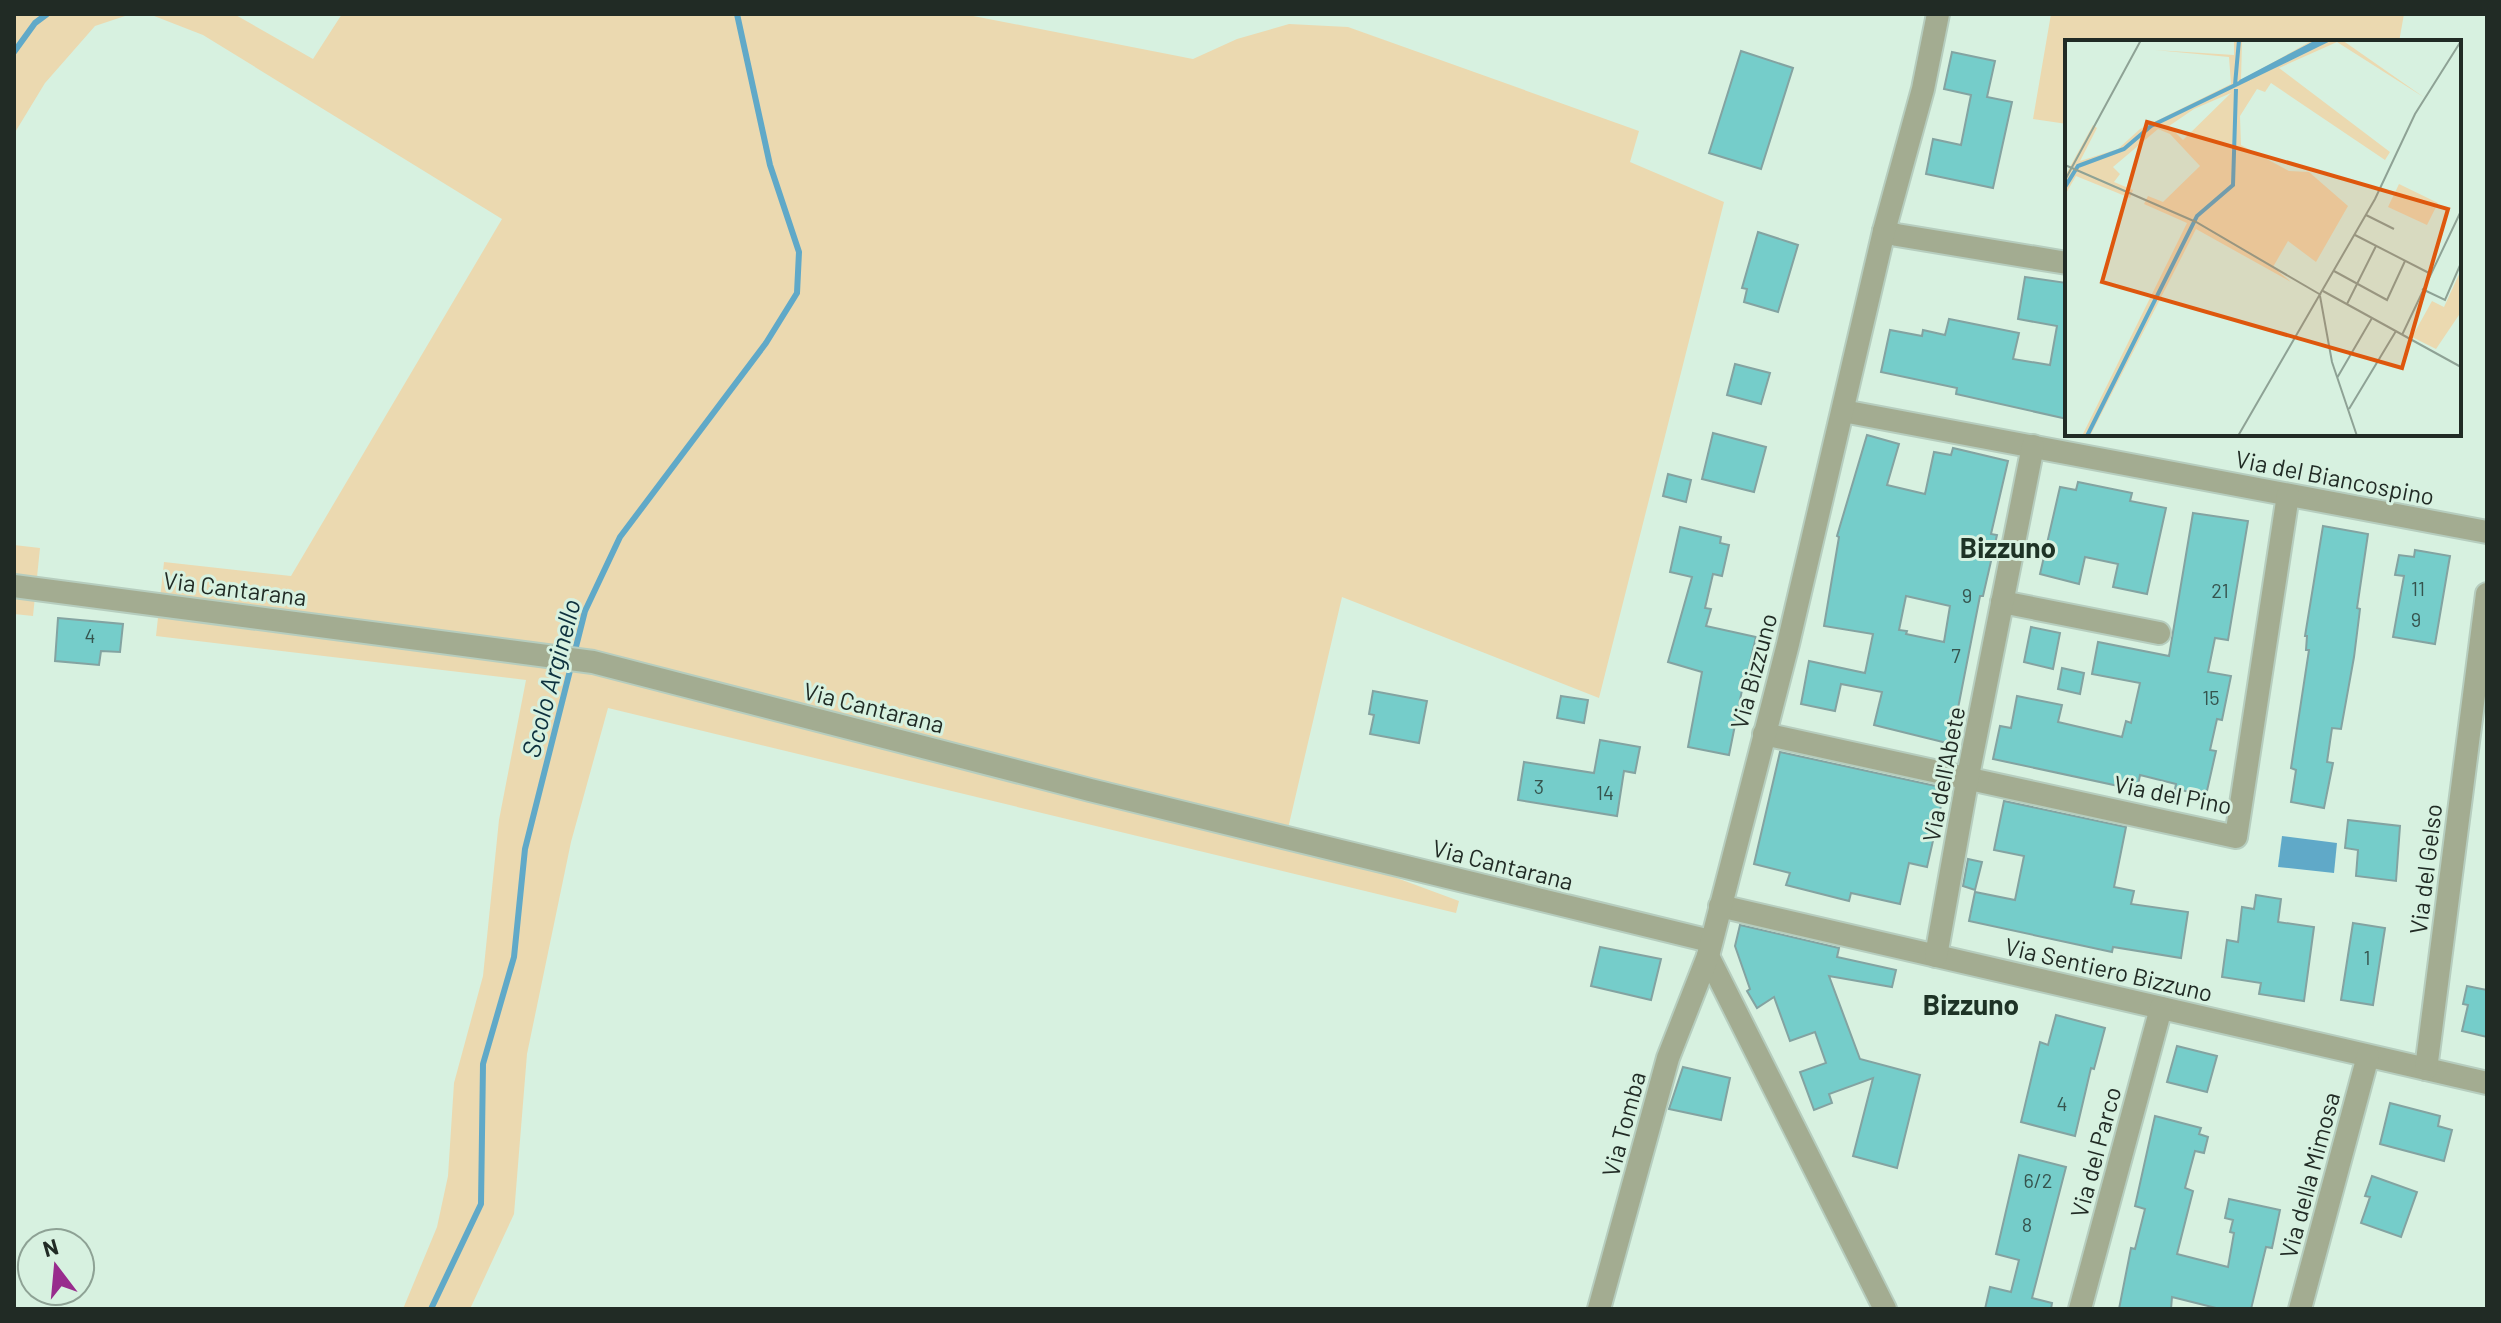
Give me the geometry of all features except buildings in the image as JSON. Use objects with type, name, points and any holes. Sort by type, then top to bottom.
[{"type":"street","name":"Via Bizzuno","points":[[1709,948],[1788,644],[1884,231],[1923,89],[1938,14]]},
{"type":"street","points":[[1884,231],[2065,263]]},
{"type":"street","name":"Via del Biancospino","points":[[1843,411],[2487,532]]},
{"type":"street","name":"Via dell'Abete","points":[[1936,956],[2033,446]]},
{"type":"street","name":"Via del Pino","points":[[1764,734],[1968,776],[2236,837],[2288,495]]},
{"type":"street","name":"Via Cantarana","points":[[14,586],[573,658],[1709,948]]},
{"type":"street","name":"Via del Gelso","points":[[2426,1069],[2482,677],[2487,594]]},
{"type":"street","points":[[2002,602],[2159,633]]},
{"type":"street","name":"Via Sentiero Bizzuno","points":[[1720,906],[2487,1083]]},
{"type":"street","points":[[1709,948],[1885,1309]]},
{"type":"street","name":"Via Tomba","points":[[1599,1309],[1668,1058],[1709,948]]},
{"type":"street","name":"Via del Parco","points":[[2080,1309],[2161,1008]]},
{"type":"street","name":"Via della Mimosa","points":[[2300,1309],[2368,1056]]},
{"type":"shaded area","points":[[14,14],[131,14],[95,26],[45,83],[14,134]]},
{"type":"shaded area","points":[[149,14],[234,14],[313,59],[342,14],[963,14],[1193,59],[1237,39],[1289,24],[1348,27],[1639,131],[1630,162],[1724,202],[1599,698],[1342,597],[1286,837],[1459,901],[1456,913],[608,708],[571,842],[527,1054],[514,1214],[470,1309],[403,1309],[437,1227],[448,1176],[454,1083],[483,976],[499,820],[526,680],[156,636],[164,562],[291,576],[502,219],[203,35]]},
{"type":"shaded area","points":[[2051,14],[2404,14],[2399,40],[2065,40],[2065,124],[2033,119]]},
{"type":"shaded area","points":[[14,545],[40,548],[33,616],[14,614]]},
{"type":"water","points":[[2282,836],[2337,843],[2334,873],[2278,867]]},
{"type":"waterway","points":[[14,52],[35,23],[47,14]]},
{"type":"waterway","name":"Scolo Arginello","points":[[431,1309],[481,1204],[483,1064],[514,957],[525,849],[585,611],[620,537],[766,343],[797,293],[799,252],[770,165],[737,14]]},
{"type":"district","name":"Bizzuno","points":[[2008,547]]},
{"type":"district","name":"Bizzuno","points":[[1971,1004]]}]
